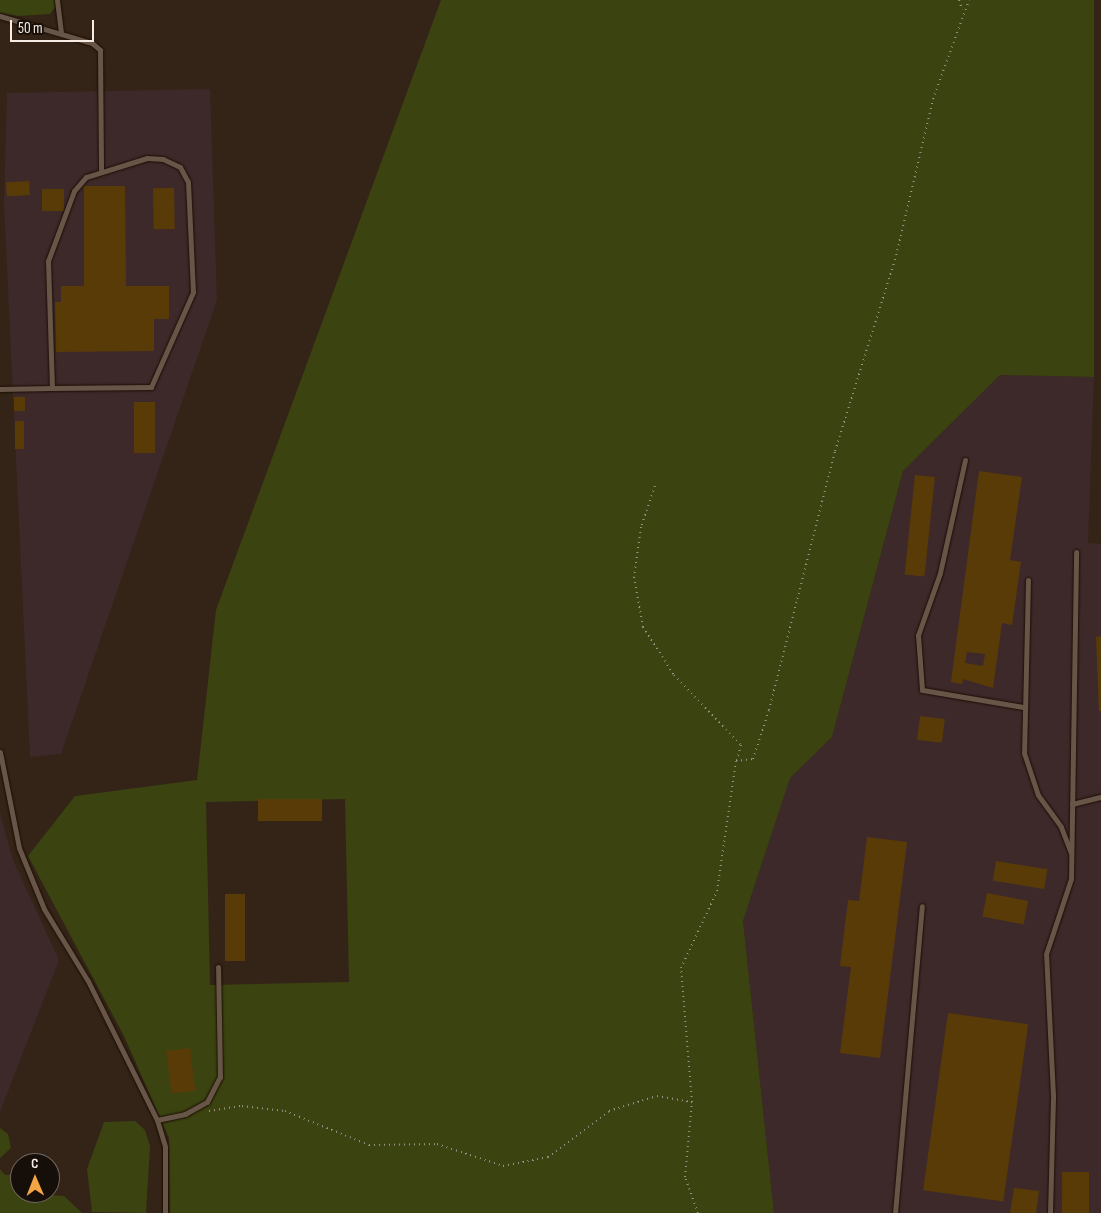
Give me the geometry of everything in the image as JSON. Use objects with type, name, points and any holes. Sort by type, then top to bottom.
[{"type":"lane","points":[[57,0],[61,32]]},
{"type":"lane","points":[[0,16],[61,32],[92,43],[100,50],[101,172]]},
{"type":"lane","points":[[0,389],[150,387],[193,292],[188,182],[180,167],[163,159],[147,158],[86,177],[74,191],[48,261],[52,388]]},
{"type":"lane","points":[[965,460],[940,573],[918,635],[922,690],[1024,707]]},
{"type":"lane","points":[[1050,1213],[1052,1096],[1046,954],[1071,879],[1076,552]]},
{"type":"lane","points":[[1028,580],[1024,707],[1027,767],[1072,856]]},
{"type":"lane","points":[[0,752],[19,848],[44,909],[88,981],[157,1120],[165,1147],[165,1213]]},
{"type":"lane","points":[[1072,804],[1101,797]]},
{"type":"lane","points":[[896,1213],[922,906]]},
{"type":"lane","points":[[157,1120],[185,1114],[207,1102],[220,1077],[218,967]]},
{"type":"path","points":[[959,0],[962,10]]},
{"type":"path","points":[[736,761],[753,759],[769,710],[836,451],[895,260],[933,98],[962,10],[969,0]]},
{"type":"path","points":[[655,486],[641,527],[634,577],[643,627],[674,675],[741,745],[736,761],[717,891],[681,968],[692,1102],[684,1177],[698,1213]]},
{"type":"path","points":[[204,1112],[242,1106],[285,1110],[369,1145],[437,1144],[503,1166],[548,1157],[609,1111],[657,1096],[692,1102]]},
{"type":"shaded area","points":[[210,89],[217,300],[61,754],[30,757],[4,203],[7,93]]},
{"type":"shaded area","points":[[1000,375],[1094,377],[1088,543],[1101,544],[1101,1213],[774,1213],[743,921],[790,777],[832,737],[903,471]]},
{"type":"shaded area","points":[[0,814],[13,860],[59,960],[0,1112]]},
{"type":"green space","points":[[0,0],[55,0],[55,7],[50,14],[19,16],[0,13]]},
{"type":"green space","points":[[441,0],[1094,0],[1094,377],[1000,375],[903,471],[832,737],[790,778],[743,921],[774,1213],[170,1213],[169,1138],[124,1036],[28,856],[75,796],[197,780],[216,610]],"holes":[[[345,799],[349,982],[210,985],[206,802]]]},
{"type":"green space","points":[[135,1121],[145,1130],[150,1146],[146,1213],[92,1212],[87,1169],[104,1122]]},
{"type":"green space","points":[[0,1128],[8,1134],[11,1148],[0,1158]]},
{"type":"green space","points":[[0,1169],[5,1175],[10,1175],[10,1203],[60,1203],[60,1196],[64,1196],[82,1213],[0,1213]]},
{"type":"building","points":[[29,181],[30,195],[7,197],[6,183]]},
{"type":"building","points":[[84,186],[125,186],[126,286],[169,286],[169,319],[154,319],[154,351],[56,352],[55,302],[61,302],[61,286],[84,286]]},
{"type":"building","points":[[153,188],[174,188],[175,229],[154,229]]},
{"type":"building","points":[[42,189],[64,189],[64,211],[42,211]]},
{"type":"building","points":[[14,397],[25,397],[25,411],[14,411]]},
{"type":"building","points":[[134,402],[155,402],[155,453],[134,453]]},
{"type":"building","points":[[15,421],[24,421],[24,449],[15,449]]},
{"type":"building","points":[[979,471],[1022,477],[1010,560],[1021,562],[1012,625],[1002,623],[993,688],[963,679],[962,684],[951,682]],"holes":[[[967,652],[985,654],[983,666],[965,663]]]},
{"type":"building","points":[[915,475],[935,477],[924,577],[905,574]]},
{"type":"building","points":[[1101,636],[1101,711],[1099,711],[1096,637]]},
{"type":"building","points":[[920,716],[945,719],[942,743],[917,740]]},
{"type":"building","points":[[258,799],[322,799],[322,821],[258,821]]},
{"type":"building","points":[[867,837],[907,842],[880,1058],[840,1053],[851,967],[840,966],[848,900],[859,901]]},
{"type":"building","points":[[996,861],[1047,869],[1044,889],[993,881]]},
{"type":"building","points":[[987,893],[1028,901],[1024,925],[982,917]]},
{"type":"building","points":[[225,894],[245,894],[245,961],[225,961]]},
{"type":"building","points":[[948,1013],[1028,1024],[1003,1202],[923,1190]]},
{"type":"building","points":[[190,1048],[195,1091],[171,1094],[166,1051]]},
{"type":"building","points":[[1062,1172],[1089,1172],[1089,1213],[1062,1213]]},
{"type":"building","points":[[1014,1188],[1039,1191],[1036,1213],[1010,1213]]}]
